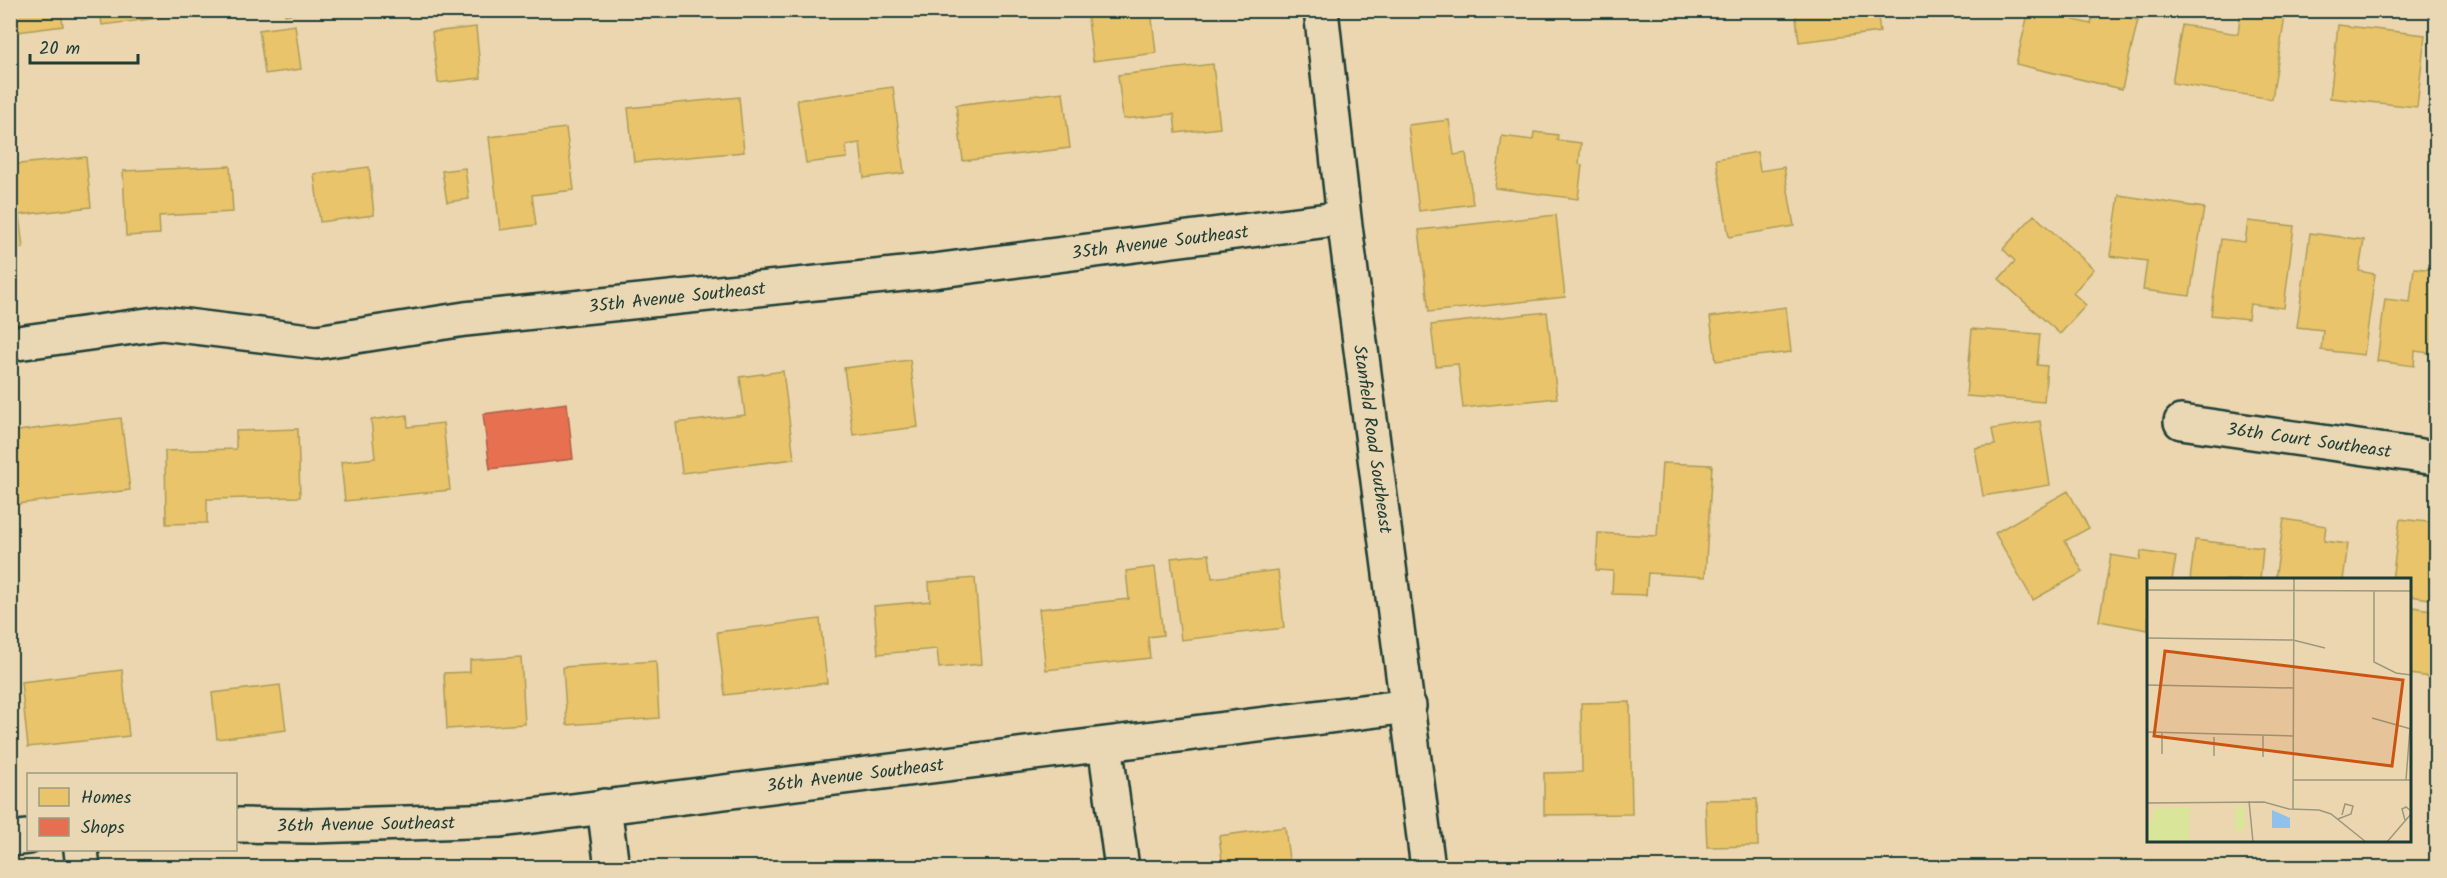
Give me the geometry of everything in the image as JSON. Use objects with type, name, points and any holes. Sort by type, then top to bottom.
[{"type":"street","name":"Stanfield Road Southeast","points":[[1321,10],[1344,218],[1409,706],[1428,867]]},
{"type":"street","name":"35th Avenue Southeast","points":[[10,344],[162,323],[317,342],[465,319],[933,271],[1344,218]]},
{"type":"street","name":"36th Court Southeast","points":[[2181,422],[2436,458]]},
{"type":"street","name":"36th Avenue Southeast","points":[[237,825],[312,826],[501,820],[1409,706]]},
{"type":"street","points":[[1105,744],[1122,867]]},
{"type":"street","points":[[604,806],[612,867]]},
{"type":"street","points":[[10,839],[27,837]]},
{"type":"street","points":[[81,851],[83,867]]},
{"type":"building: Homes","points":[[10,10],[61,10],[63,26],[10,33]]},
{"type":"building: Homes","points":[[100,10],[225,10],[102,25]]},
{"type":"building: Homes","points":[[285,10],[319,10],[285,15]]},
{"type":"building: Homes","points":[[1151,10],[1156,53],[1093,61],[1087,11]]},
{"type":"building: Homes","points":[[1795,10],[1877,10],[1880,32],[1799,42]]},
{"type":"building: Homes","points":[[2029,10],[2077,10],[2074,20],[2091,24],[2094,10],[2138,20],[2122,89],[2016,64]]},
{"type":"building: Homes","points":[[2241,10],[2286,10],[2272,99],[2172,83],[2182,25],[2238,34]]},
{"type":"building: Homes","points":[[295,25],[301,69],[265,74],[259,30]]},
{"type":"building: Homes","points":[[2338,25],[2425,35],[2417,107],[2330,98]]},
{"type":"building: Homes","points":[[476,27],[481,78],[438,83],[432,32]]},
{"type":"building: Homes","points":[[1213,64],[1220,128],[1176,133],[1174,114],[1123,119],[1118,75]]},
{"type":"building: Homes","points":[[893,87],[904,173],[864,178],[860,143],[846,145],[847,158],[806,163],[797,100]]},
{"type":"building: Homes","points":[[1063,92],[1070,148],[963,161],[956,105]]},
{"type":"building: Homes","points":[[739,97],[744,152],[634,162],[628,108]]},
{"type":"building: Homes","points":[[1449,120],[1454,155],[1466,153],[1473,204],[1419,211],[1408,125]]},
{"type":"building: Homes","points":[[566,128],[574,190],[532,195],[536,225],[500,230],[489,137]]},
{"type":"building: Homes","points":[[1534,132],[1558,135],[1557,140],[1581,143],[1579,164],[1582,165],[1578,199],[1495,188],[1502,136],[1533,140]]},
{"type":"building: Homes","points":[[1757,152],[1760,171],[1784,167],[1794,226],[1729,237],[1716,159]]},
{"type":"building: Homes","points":[[86,157],[91,207],[19,215],[23,248],[10,250],[10,165]]},
{"type":"building: Homes","points":[[230,166],[233,212],[159,216],[160,234],[126,236],[123,171]]},
{"type":"building: Homes","points":[[369,167],[374,215],[320,222],[314,174]]},
{"type":"building: Homes","points":[[465,168],[469,199],[447,202],[442,171]]},
{"type":"building: Homes","points":[[2119,195],[2204,208],[2190,296],[2143,290],[2147,261],[2110,256]]},
{"type":"building: Homes","points":[[1556,215],[1565,297],[1429,312],[1419,230]]},
{"type":"building: Homes","points":[[2034,215],[2094,269],[2073,293],[2086,305],[2060,334],[1999,279],[2015,261],[2003,249]]},
{"type":"building: Homes","points":[[2248,221],[2294,226],[2284,308],[2250,304],[2248,319],[2211,315],[2221,239],[2245,242]]},
{"type":"building: Homes","points":[[2310,233],[2364,240],[2359,271],[2375,274],[2364,355],[2321,350],[2323,330],[2297,327]]},
{"type":"building: Homes","points":[[2414,268],[2436,270],[2436,354],[2415,351],[2414,366],[2377,361],[2385,299],[2410,302]]},
{"type":"building: Homes","points":[[1786,307],[1791,352],[1716,361],[1710,317]]},
{"type":"building: Homes","points":[[1547,312],[1557,398],[1463,408],[1458,364],[1436,366],[1431,325]]},
{"type":"building: Homes","points":[[1972,329],[2040,334],[2037,365],[2047,366],[2044,402],[1966,396]]},
{"type":"building: Homes","points":[[910,360],[918,427],[853,435],[844,368]]},
{"type":"building: Homes","points":[[783,371],[794,459],[682,473],[676,423],[745,415],[740,377]]},
{"type":"building: Homes","points":[[407,415],[408,427],[443,423],[450,490],[345,501],[341,462],[375,458],[371,420]]},
{"type":"building: Homes","points":[[121,418],[130,490],[10,505],[10,432]]},
{"type":"building: Homes","points":[[2040,421],[2050,485],[1983,496],[1975,448],[1995,445],[1992,429]]},
{"type":"building: Homes","points":[[298,429],[300,497],[207,499],[207,523],[166,524],[165,451],[236,449],[236,431]]},
{"type":"building: Homes","points":[[1662,463],[1712,465],[1705,577],[1648,573],[1646,595],[1612,594],[1613,571],[1596,570],[1598,533],[1657,536]]},
{"type":"building: Homes","points":[[2068,491],[2089,528],[2065,541],[2083,572],[2033,600],[1995,533]]},
{"type":"building: Homes","points":[[2284,519],[2326,526],[2324,541],[2348,544],[2343,578],[2275,578]]},
{"type":"building: Homes","points":[[2400,519],[2436,523],[2436,600],[2411,596],[2411,578],[2392,578]]},
{"type":"building: Homes","points":[[2195,540],[2263,548],[2260,578],[2190,578]]},
{"type":"building: Homes","points":[[2141,551],[2176,557],[2172,578],[2147,578],[2147,630],[2099,621],[2111,555],[2140,560]]},
{"type":"building: Homes","points":[[1209,554],[1212,578],[1278,570],[1284,628],[1181,640],[1171,558]]},
{"type":"building: Homes","points":[[1155,567],[1163,635],[1148,637],[1150,658],[1046,670],[1039,609],[1129,599],[1126,571]]},
{"type":"building: Homes","points":[[975,578],[982,664],[939,668],[937,649],[878,654],[874,606],[930,601],[929,582]]},
{"type":"building: Homes","points":[[2414,607],[2436,611],[2436,678],[2411,674]]},
{"type":"building: Homes","points":[[820,619],[827,683],[725,695],[717,632]]},
{"type":"building: Homes","points":[[521,657],[525,724],[447,729],[444,673],[470,672],[470,660]]},
{"type":"building: Homes","points":[[656,661],[659,718],[567,725],[563,667]]},
{"type":"building: Homes","points":[[122,670],[129,736],[28,747],[21,682]]},
{"type":"building: Homes","points":[[280,685],[286,730],[217,739],[212,693]]},
{"type":"building: Homes","points":[[1630,702],[1632,814],[1544,815],[1544,773],[1582,772],[1581,703]]},
{"type":"building: Homes","points":[[1757,799],[1758,846],[1707,847],[1705,800]]},
{"type":"building: Homes","points":[[1285,827],[1290,868],[1223,868],[1219,836]]},
{"type":"building: Shops","points":[[567,403],[573,459],[490,469],[483,414]]}]
